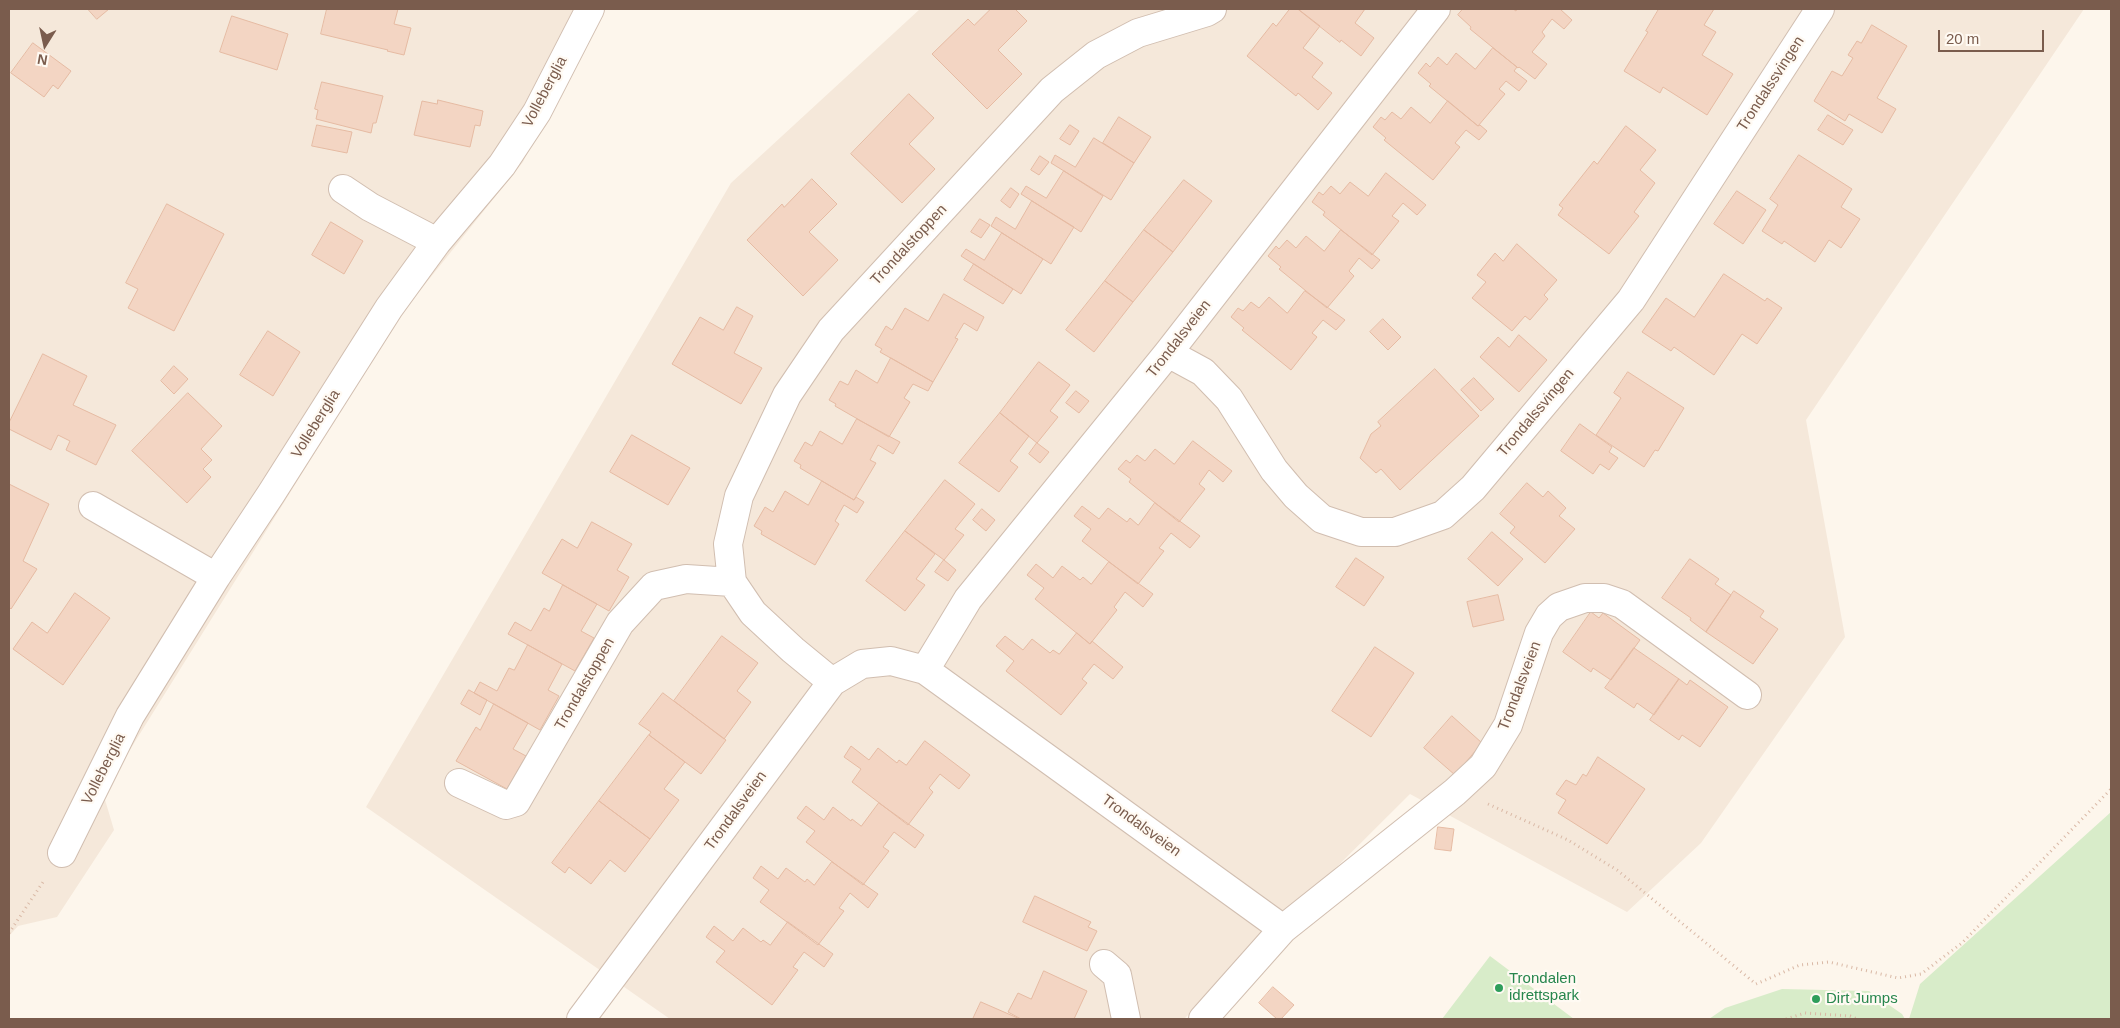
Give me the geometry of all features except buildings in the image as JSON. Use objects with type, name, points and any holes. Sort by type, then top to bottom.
[{"type":"street","name":"Volleberglia","points":[[62,853],[130,716],[216,577],[389,308],[437,242],[502,165],[537,112],[590,9]]},
{"type":"street","name":"Trondalstoppen","points":[[832,682],[793,650],[753,613],[732,582],[728,544],[740,496],[788,396],[831,330],[1052,90],[1096,55],[1138,33],[1212,9]]},
{"type":"street","name":"Trondalsveien","points":[[925,670],[968,599],[1168,353],[1436,9]]},
{"type":"street","name":"Trondalssvingen","points":[[1168,353],[1203,372],[1229,399],[1274,470],[1296,496],[1322,519],[1361,532],[1395,532],[1443,515],[1473,488],[1632,300],[1820,9]]},
{"type":"street","points":[[343,189],[370,207],[437,242]]},
{"type":"street","points":[[93,506],[216,577]]},
{"type":"street","name":"Trondalstoppen","points":[[459,783],[506,805],[516,802],[620,624],[654,586],[686,579],[732,582]]},
{"type":"street","name":"Trondalsveien","points":[[1203,1019],[1283,929],[1455,792],[1483,766],[1508,725],[1539,633],[1549,616],[1559,607],[1568,602],[1585,598],[1604,598],[1622,604],[1747,695]]},
{"type":"street","name":"Trondalsveien","points":[[581,1019],[832,682],[862,664],[891,661],[925,670],[1283,929]]},
{"type":"street","points":[[1104,964],[1117,975],[1126,1019]]},
{"type":"path","points":[[1455,792],[1492,805],[1568,840],[1617,870],[1756,984],[1800,966],[1829,962],[1898,978],[1921,974],[1962,943],[2111,789]]},
{"type":"path","points":[[9,932],[62,853]]},
{"type":"path","points":[[1786,1019],[1805,1014],[1850,1016],[1857,1019]]},
{"type":"shaded area","points":[[9,9],[598,9],[523,162],[402,313],[103,793],[114,830],[57,917],[18,926],[9,936]]},
{"type":"shaded area","points":[[920,9],[2084,9],[1806,420],[1845,637],[1701,843],[1627,912],[1410,794],[1184,1019],[670,1019],[366,807],[731,183]]},
{"type":"green space","points":[[2111,812],[2111,1019],[1909,1019],[1920,984]]},
{"type":"green space","name":"Trondalen idrettspark","points":[[1490,956],[1574,1019],[1442,1019]]},
{"type":"green space","name":"Dirt Jumps","points":[[1782,989],[1869,991],[1902,1014],[1905,1019],[1709,1019],[1725,1008]]},
{"type":"place","name":"Trondalen idrettspark","points":[[1499,988]]},
{"type":"place","name":"Dirt Jumps","points":[[1816,999]]}]
